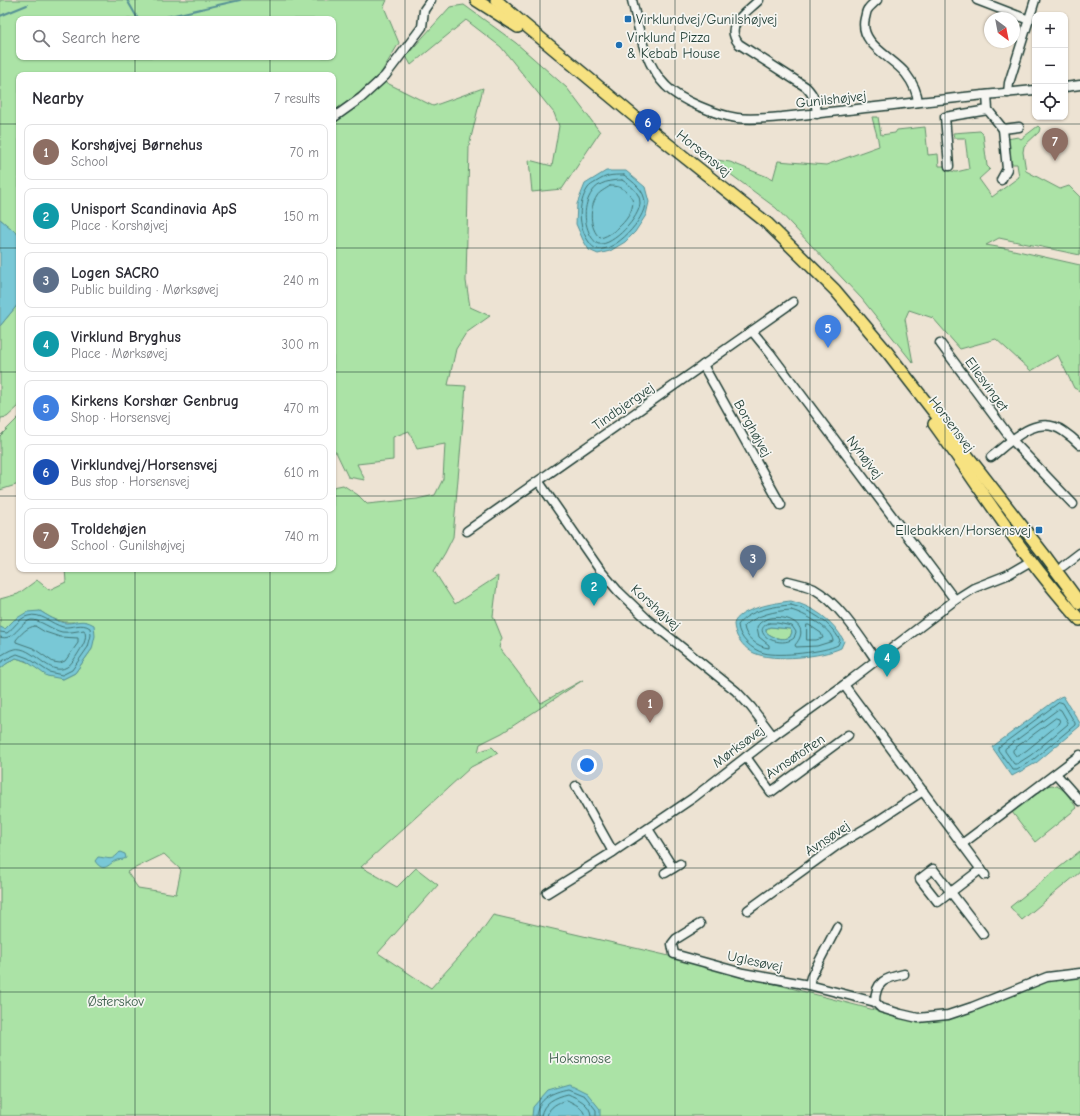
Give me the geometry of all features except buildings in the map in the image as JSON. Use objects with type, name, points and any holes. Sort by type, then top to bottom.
[{"type":"main road","name":"Horsensvej","points":[[476,0],[556,51]]},
{"type":"main road","points":[[489,0],[510,13]]},
{"type":"main road","name":"Horsensvej","points":[[496,0],[658,136],[767,223],[835,290],[888,353],[1080,603]]},
{"type":"main road","name":"Horsensvej","points":[[794,251],[873,345],[916,400],[969,472],[1031,561],[1056,593],[1080,620]]},
{"type":"main road","points":[[1009,510],[1028,544],[1032,555],[1031,561],[1049,572],[1071,596],[1080,603]]},
{"type":"main road","points":[[1063,566],[1065,575],[1074,589],[1080,603]]},
{"type":"street","points":[[336,116],[360,98],[385,76],[422,27],[424,10],[431,0]]},
{"type":"street","name":"Gunilshøjvej","points":[[632,0],[646,51],[656,75],[667,87],[680,97],[714,112],[737,118],[758,119],[817,114],[1032,90]]},
{"type":"street","points":[[759,0],[734,24],[732,31],[734,38],[739,44],[806,87],[816,100],[817,114]]},
{"type":"street","points":[[877,0],[867,10],[864,23],[865,33],[871,43],[906,73],[917,92],[918,102]]},
{"type":"street","points":[[978,0],[1029,20]]},
{"type":"street","points":[[1008,93],[1009,84],[1035,0]]},
{"type":"street","points":[[1068,87],[1080,85]]},
{"type":"street","points":[[987,95],[988,110],[1003,129],[1007,169],[1001,180]]},
{"type":"street","points":[[949,166],[945,117],[988,110]]},
{"type":"street","points":[[1003,129],[1019,127]]},
{"type":"street","name":"Tindbjergvej","points":[[467,531],[539,482],[793,302]]},
{"type":"street","name":"Nyhøjvej","points":[[752,331],[775,359],[956,600]]},
{"type":"street","name":"Ellesvinget","points":[[940,343],[1012,440],[1073,504]]},
{"type":"street","name":"Borghøjvej","points":[[703,365],[781,504]]},
{"type":"street","points":[[991,457],[1027,429],[1038,425],[1050,426],[1062,430],[1080,445]]},
{"type":"street","name":"Korshøjvej","points":[[539,482],[600,570],[618,591],[648,620],[736,691],[751,707],[773,736]]},
{"type":"street","points":[[1063,566],[1080,552]]},
{"type":"street","name":"Mørksøvej","points":[[547,893],[613,852],[693,798],[773,736],[956,600],[974,588],[1007,575],[1031,561]]},
{"type":"street","points":[[788,581],[816,590],[835,607],[850,624],[876,660]]},
{"type":"street","points":[[844,684],[983,872],[951,892],[983,934]]},
{"type":"street","name":"Avnsøtoften","points":[[746,757],[771,792],[848,735]]},
{"type":"street","points":[[962,844],[1080,755]]},
{"type":"street","points":[[1056,774],[1080,802]]},
{"type":"street","points":[[576,786],[613,852]]},
{"type":"street","name":"Avnsøvej","points":[[748,910],[839,844],[880,820],[923,791]]},
{"type":"street","points":[[648,829],[676,866],[665,873]]},
{"type":"street","name":"Uglesøvej","points":[[700,924],[676,939],[672,944],[674,954],[743,973],[809,985],[875,1002],[881,1008],[918,1018],[948,1015],[972,1008],[1047,977],[1080,973]]},
{"type":"street","points":[[809,985],[811,977],[837,927]]},
{"type":"street","points":[[875,1002],[875,992],[882,982],[892,976],[904,974]]},
{"type":"green space","points":[[0,0],[387,0],[384,7],[399,43],[381,73],[359,93],[336,110],[336,72],[16,72],[16,232],[0,219]]},
{"type":"green space","points":[[464,5],[516,43],[567,88],[600,132],[562,189],[532,192],[529,160],[552,166],[559,126],[554,113],[501,47],[466,20],[411,65],[406,56],[450,7]]},
{"type":"green space","points":[[383,81],[433,106],[483,88],[469,146],[466,281],[470,307],[490,316],[466,333],[456,349],[448,385],[466,386],[453,537],[434,571],[455,604],[498,576],[493,616],[502,638],[499,647],[541,703],[583,680],[502,733],[480,744],[478,752],[492,747],[498,753],[471,767],[361,867],[397,887],[416,868],[438,885],[378,953],[431,988],[478,936],[493,915],[665,955],[901,1017],[955,1016],[1049,981],[1080,975],[1080,1116],[1020,1114],[965,1116],[0,1116],[0,669],[16,658],[63,679],[75,673],[92,649],[74,622],[56,620],[40,611],[14,620],[5,630],[0,627],[0,599],[18,594],[37,580],[49,590],[66,582],[65,572],[336,572],[336,486],[343,485],[358,495],[367,504],[417,499],[435,495],[443,479],[445,444],[417,449],[409,431],[393,437],[393,460],[357,464],[365,480],[348,477],[336,452],[336,120]],"holes":[[[164,854],[181,870],[176,894],[138,888],[127,872]]]},
{"type":"green space","points":[[872,117],[878,117],[881,135],[895,133],[897,130],[925,127],[928,155],[938,154],[939,166],[947,166],[948,170],[956,172],[969,169],[965,138],[954,138],[953,133],[980,131],[983,134],[987,166],[990,169],[979,179],[992,197],[1019,177],[1017,164],[1011,164],[1008,161],[1007,139],[1018,137],[1021,139],[1038,126],[1040,128],[1039,132],[1024,146],[1023,152],[1026,171],[1060,189],[1069,186],[1080,197],[1080,255],[999,238],[986,245],[1080,265],[1080,391],[1074,388],[1058,355],[1031,371],[996,339],[960,349],[933,318],[909,310],[905,319],[913,363],[862,299],[776,208],[710,159],[730,162],[773,179],[778,161],[826,165],[879,146]]},
{"type":"green space","points":[[16,307],[16,409],[7,417],[1,418],[0,423],[0,326]]},
{"type":"green space","points":[[16,420],[16,485],[0,490],[0,436]]},
{"type":"green space","points":[[770,627],[790,629],[792,632],[790,637],[784,639],[778,638],[766,632],[766,629]]},
{"type":"green space","points":[[1052,785],[1063,790],[1077,808],[1035,842],[1012,812],[1047,786]]},
{"type":"green space","points":[[1080,851],[1080,872],[1022,920],[1010,907]]},
{"type":"water","points":[[606,171],[626,171],[645,187],[649,202],[646,215],[635,232],[625,242],[610,251],[598,254],[589,250],[576,224],[577,204],[585,184]]},
{"type":"water","points":[[0,219],[16,232],[16,307],[0,326]]},
{"type":"water","points":[[791,601],[822,615],[840,633],[844,641],[841,648],[822,654],[785,658],[763,656],[751,652],[742,644],[737,636],[734,624],[737,619],[742,614],[750,610]],"holes":[[[770,627],[790,629],[792,632],[790,637],[784,639],[772,636],[766,632],[766,629]]]},
{"type":"water","points":[[40,611],[66,623],[83,621],[94,625],[95,636],[92,649],[75,673],[63,679],[47,676],[26,661],[16,658],[0,669],[0,627],[5,629],[14,620],[27,612]]},
{"type":"water","points":[[1063,696],[1080,723],[1080,726],[1036,763],[1012,776],[992,747]]},
{"type":"water","points":[[120,852],[125,854],[126,858],[114,861],[107,866],[101,867],[95,861],[98,857],[112,858]]},
{"type":"water","points":[[569,1084],[587,1093],[600,1109],[600,1116],[532,1116],[533,1107],[548,1090]]},
{"type":"waterway","points":[[127,0],[136,16]]},
{"type":"waterway","points":[[170,16],[240,0]]},
{"type":"waterway","points":[[0,16],[27,5]]},
{"type":"place","name":"Virklundvej/Gunilshøjvej","points":[[628,19]]},
{"type":"place","name":"Virklund Pizza & Kebab House","points":[[619,45]]},
{"type":"place","name":"Virklundvej/Horsensvej","points":[[648,142]]},
{"type":"place","name":"Troldehøjen","points":[[1055,161]]},
{"type":"place","name":"Kirkens Korshær Genbrug","points":[[828,348]]},
{"type":"place","name":"Ellebakken/Horsensvej","points":[[1039,530]]},
{"type":"place","name":"Logen SACRO","points":[[753,578]]},
{"type":"place","name":"Unisport Scandinavia ApS","points":[[594,606]]},
{"type":"place","name":"Virklund Bryghus","points":[[887,677]]},
{"type":"place","name":"Korshøjvej Børnehus","points":[[650,723]]},
{"type":"park label","name":"Østerskov","points":[[116,1001]]},
{"type":"park label","name":"Hoksmose","points":[[580,1058]]}]
